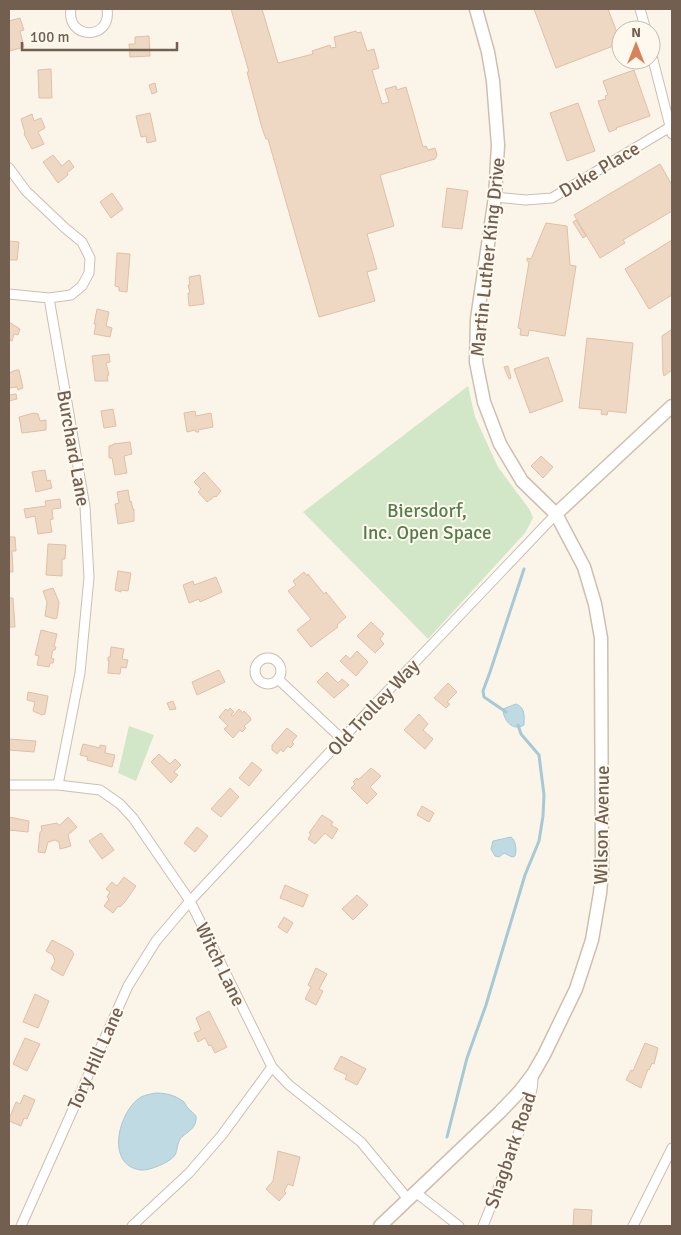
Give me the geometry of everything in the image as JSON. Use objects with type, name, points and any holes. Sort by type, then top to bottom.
[{"type":"main road","name":"Martin Luther King Drive","points":[[476,9],[488,52],[496,99],[498,144],[495,197],[477,319],[476,362],[484,402],[500,444],[522,481],[556,514]]},
{"type":"main road","points":[[556,514],[672,406]]},
{"type":"main road","name":"Wilson Avenue","points":[[380,1226],[500,1112],[533,1074],[555,1036],[576,990],[592,940],[597,918],[602,862],[601,638],[595,604],[584,567],[556,514]]},
{"type":"street","points":[[71,9],[71,20],[74,25],[79,30],[88,33],[103,27],[108,16],[107,9]]},
{"type":"street","points":[[656,70],[671,131]]},
{"type":"street","name":"Duke Place","points":[[495,197],[525,200],[552,198],[671,131]]},
{"type":"street","points":[[9,168],[26,191],[82,242],[90,258],[89,273],[82,286],[71,295],[49,298],[9,294]]},
{"type":"street","name":"Burchard Lane","points":[[49,298],[85,507],[90,577],[80,673],[58,785]]},
{"type":"street","name":"Old Trolley Way","points":[[190,901],[556,514]]},
{"type":"street","points":[[278,679],[342,739]]},
{"type":"street","name":"Witch Lane","points":[[9,785],[58,785],[100,790],[120,804],[133,818],[190,901],[272,1067],[289,1085],[361,1142],[411,1195],[459,1226]]},
{"type":"street","name":"Tory Hill Lane","points":[[20,1226],[128,986],[156,941],[190,901]]},
{"type":"street","points":[[132,1226],[189,1173],[222,1135],[272,1067]]},
{"type":"street","name":"Shagbark Road","points":[[483,1226],[508,1164],[529,1104],[534,1084],[533,1074]]},
{"type":"street","points":[[634,1226],[672,1148]]},
{"type":"green space","name":"Biersdorf, Inc. Open Space","points":[[468,386],[475,417],[498,467],[530,510],[533,518],[525,533],[428,639],[303,512]]},
{"type":"green space","points":[[129,726],[154,735],[136,781],[118,773]]},
{"type":"water","points":[[516,704],[524,713],[524,725],[520,727],[509,724],[503,713],[503,709]]},
{"type":"water","points":[[511,837],[516,846],[515,856],[512,857],[504,853],[499,857],[495,856],[491,849],[493,841]]},
{"type":"water","points":[[163,1093],[181,1100],[195,1115],[196,1120],[192,1128],[180,1139],[173,1158],[160,1166],[141,1170],[130,1166],[123,1159],[119,1149],[121,1125],[133,1104],[141,1097]]},
{"type":"building","points":[[231,9],[262,9],[278,63],[313,54],[312,51],[330,45],[331,48],[336,47],[334,37],[356,31],[357,33],[361,32],[367,51],[374,49],[379,68],[372,70],[382,104],[389,102],[385,89],[396,86],[397,90],[406,87],[423,147],[426,146],[428,150],[435,148],[437,155],[435,159],[380,175],[394,226],[367,234],[377,269],[367,272],[375,301],[319,317],[268,139],[266,139],[262,128],[247,72],[249,72]]},
{"type":"building","points":[[534,9],[608,9],[612,20],[611,47],[556,68]]},
{"type":"building","points":[[20,18],[24,30],[20,31],[24,47],[10,51],[9,21]]},
{"type":"building","points":[[149,36],[150,56],[130,57],[129,44],[135,44],[135,37]]},
{"type":"building","points":[[51,69],[52,98],[39,98],[38,70]]},
{"type":"building","points":[[634,70],[650,116],[609,132],[598,101],[606,99],[605,96],[608,95],[603,81]]},
{"type":"building","points":[[155,83],[157,92],[152,94],[149,85]]},
{"type":"building","points":[[578,103],[595,151],[567,161],[550,113]]},
{"type":"building","points":[[150,113],[156,141],[147,143],[146,136],[141,137],[136,116]]},
{"type":"building","points":[[32,114],[34,121],[41,118],[45,128],[38,132],[44,144],[32,149],[24,134],[21,119]]},
{"type":"building","points":[[53,155],[62,166],[69,160],[74,167],[58,183],[43,162]]},
{"type":"building","points":[[660,164],[672,185],[672,211],[623,240],[625,243],[600,258],[574,215]]},
{"type":"building","points":[[447,188],[468,191],[462,229],[442,227]]},
{"type":"building","points":[[112,193],[123,209],[111,218],[100,202]]},
{"type":"building","points":[[576,220],[586,236],[583,238],[573,222]]},
{"type":"building","points":[[546,223],[567,226],[570,265],[576,266],[565,336],[529,330],[528,336],[520,335],[521,329],[518,328],[529,262],[527,258],[531,259]]},
{"type":"building","points":[[672,240],[672,295],[649,309],[625,269]]},
{"type":"building","points":[[9,241],[19,242],[17,260],[9,260]]},
{"type":"building","points":[[117,253],[130,254],[127,292],[119,291],[119,287],[115,286]]},
{"type":"building","points":[[200,275],[204,304],[189,306],[189,277]]},
{"type":"building","points":[[97,309],[109,312],[106,326],[112,328],[110,337],[94,334]]},
{"type":"building","points":[[9,322],[20,329],[18,335],[14,334],[12,341],[9,340]]},
{"type":"building","points":[[672,329],[672,370],[664,376],[662,336]]},
{"type":"building","points":[[587,338],[633,343],[626,413],[608,411],[607,415],[601,414],[602,410],[579,408]]},
{"type":"building","points":[[109,354],[110,362],[106,363],[109,375],[107,376],[108,381],[95,381],[92,356]]},
{"type":"building","points":[[548,357],[563,401],[530,413],[514,369]]},
{"type":"building","points":[[508,366],[511,378],[509,379],[504,367]]},
{"type":"building","points":[[19,370],[23,388],[18,390],[17,387],[9,388],[9,373]]},
{"type":"building","points":[[16,394],[17,399],[9,401],[9,395]]},
{"type":"building","points":[[113,409],[116,426],[104,428],[101,411]]},
{"type":"building","points":[[195,411],[196,416],[211,413],[213,427],[198,430],[199,432],[195,430],[187,432],[184,413]]},
{"type":"building","points":[[34,413],[38,414],[40,421],[46,420],[46,430],[22,433],[19,417]]},
{"type":"building","points":[[130,442],[132,454],[124,456],[127,473],[115,475],[112,458],[109,458],[109,446]]},
{"type":"building","points":[[541,456],[553,467],[543,478],[531,466]]},
{"type":"building","points":[[45,470],[47,481],[50,480],[52,488],[36,492],[32,472]]},
{"type":"building","points":[[204,472],[221,491],[216,497],[207,502],[198,492],[201,489],[194,482]]},
{"type":"building","points":[[128,490],[130,502],[134,509],[134,521],[118,524],[115,504],[119,503],[117,492]]},
{"type":"building","points":[[60,499],[61,508],[52,509],[53,519],[50,520],[52,532],[38,534],[35,516],[26,518],[24,509],[46,506],[45,501]]},
{"type":"building","points":[[9,537],[15,537],[16,551],[12,551],[13,572],[9,572]]},
{"type":"building","points":[[48,544],[66,545],[65,559],[62,559],[62,576],[46,575]]},
{"type":"building","points":[[118,571],[131,573],[128,591],[121,590],[121,592],[115,590]]},
{"type":"building","points":[[304,572],[307,576],[308,574],[324,594],[326,592],[346,617],[337,625],[338,627],[311,647],[297,630],[311,619],[288,591],[296,585],[293,581]]},
{"type":"building","points":[[216,577],[222,592],[200,602],[199,599],[189,603],[183,585],[193,581],[194,585]]},
{"type":"building","points":[[53,588],[59,602],[57,618],[55,619],[45,616],[47,602],[43,591]]},
{"type":"building","points":[[9,598],[13,598],[15,627],[9,627]]},
{"type":"building","points":[[371,622],[384,634],[380,639],[384,644],[375,653],[357,636]]},
{"type":"building","points":[[41,630],[57,634],[54,646],[56,647],[51,658],[54,659],[49,667],[37,665],[39,656],[35,655]]},
{"type":"building","points":[[111,647],[124,649],[122,659],[128,660],[126,668],[121,667],[120,674],[108,673],[108,657],[110,657]]},
{"type":"building","points":[[357,651],[368,662],[356,676],[340,661],[346,655],[350,659]]},
{"type":"building","points":[[219,670],[225,682],[197,695],[192,682]]},
{"type":"building","points":[[327,672],[338,683],[342,679],[349,685],[334,698],[317,682]]},
{"type":"building","points":[[448,683],[457,692],[447,702],[450,704],[446,708],[434,698]]},
{"type":"building","points":[[28,692],[48,696],[45,714],[42,715],[33,711],[35,702],[27,700]]},
{"type":"building","points":[[173,701],[176,709],[170,710],[167,703]]},
{"type":"building","points":[[230,708],[234,712],[231,715],[233,716],[239,709],[243,713],[244,711],[251,720],[244,726],[246,728],[242,732],[240,730],[233,738],[224,729],[228,726],[219,717],[226,709],[228,711]]},
{"type":"building","points":[[419,714],[428,724],[423,730],[433,739],[425,749],[404,730]]},
{"type":"building","points":[[287,728],[297,736],[292,742],[294,744],[290,748],[288,746],[283,752],[281,749],[277,754],[272,750],[272,745]]},
{"type":"building","points":[[9,739],[36,741],[34,752],[9,750]]},
{"type":"building","points":[[83,744],[100,748],[100,745],[106,746],[105,753],[115,755],[112,767],[87,760],[88,757],[80,755]]},
{"type":"building","points":[[159,754],[170,764],[175,759],[181,765],[174,772],[178,775],[171,783],[151,762]]},
{"type":"building","points":[[252,762],[262,770],[249,786],[239,778]]},
{"type":"building","points":[[371,768],[381,776],[370,787],[377,794],[367,804],[351,788],[357,778],[358,780]]},
{"type":"building","points":[[230,788],[239,797],[221,817],[211,809]]},
{"type":"building","points":[[422,806],[434,813],[429,822],[417,815]]},
{"type":"building","points":[[322,815],[333,822],[331,825],[338,829],[332,839],[325,833],[315,844],[308,839],[311,834],[309,833]]},
{"type":"building","points":[[9,817],[29,821],[28,832],[9,830]]},
{"type":"building","points":[[68,817],[77,827],[68,835],[71,846],[60,849],[59,842],[55,840],[48,842],[45,853],[38,852],[40,832],[42,831],[41,826],[57,823],[60,825]]},
{"type":"building","points":[[197,827],[208,836],[195,852],[184,843]]},
{"type":"building","points":[[101,833],[114,850],[102,859],[89,841]]},
{"type":"building","points":[[124,877],[136,886],[125,902],[120,907],[118,906],[113,913],[104,906],[109,899],[107,897],[110,892],[106,889],[112,882],[117,886]]},
{"type":"building","points":[[285,885],[308,895],[303,907],[280,898]]},
{"type":"building","points":[[357,895],[368,905],[353,920],[342,909]]},
{"type":"building","points":[[284,917],[293,923],[287,933],[278,927]]},
{"type":"building","points":[[52,940],[71,950],[74,954],[63,976],[51,969],[55,961],[53,955],[46,951]]},
{"type":"building","points":[[316,968],[327,974],[319,989],[323,991],[316,1005],[305,999],[311,987],[308,985]]},
{"type":"building","points":[[35,994],[49,1001],[38,1028],[23,1022]]},
{"type":"building","points":[[209,1011],[227,1047],[215,1053],[205,1038],[198,1042],[194,1033],[201,1030],[196,1018]]},
{"type":"building","points":[[25,1038],[40,1044],[27,1071],[13,1064]]},
{"type":"building","points":[[645,1043],[658,1048],[654,1064],[652,1063],[648,1069],[641,1088],[626,1080],[631,1070],[633,1071]]},
{"type":"building","points":[[341,1056],[366,1069],[357,1085],[345,1079],[347,1075],[334,1069]]},
{"type":"building","points":[[24,1095],[35,1100],[27,1119],[24,1118],[21,1126],[9,1121],[9,1119],[16,1102],[20,1104]]},
{"type":"building","points":[[278,1151],[300,1157],[293,1186],[288,1184],[284,1191],[286,1193],[279,1201],[266,1189],[273,1181]]},
{"type":"building","points":[[574,1209],[592,1210],[591,1226],[573,1226]]},
{"type":"waterway","points":[[506,712],[484,697],[483,691],[524,569]]},
{"type":"waterway","points":[[447,1137],[467,1058],[486,1005],[525,875],[539,841],[544,795],[539,755],[521,734],[518,725]]}]
